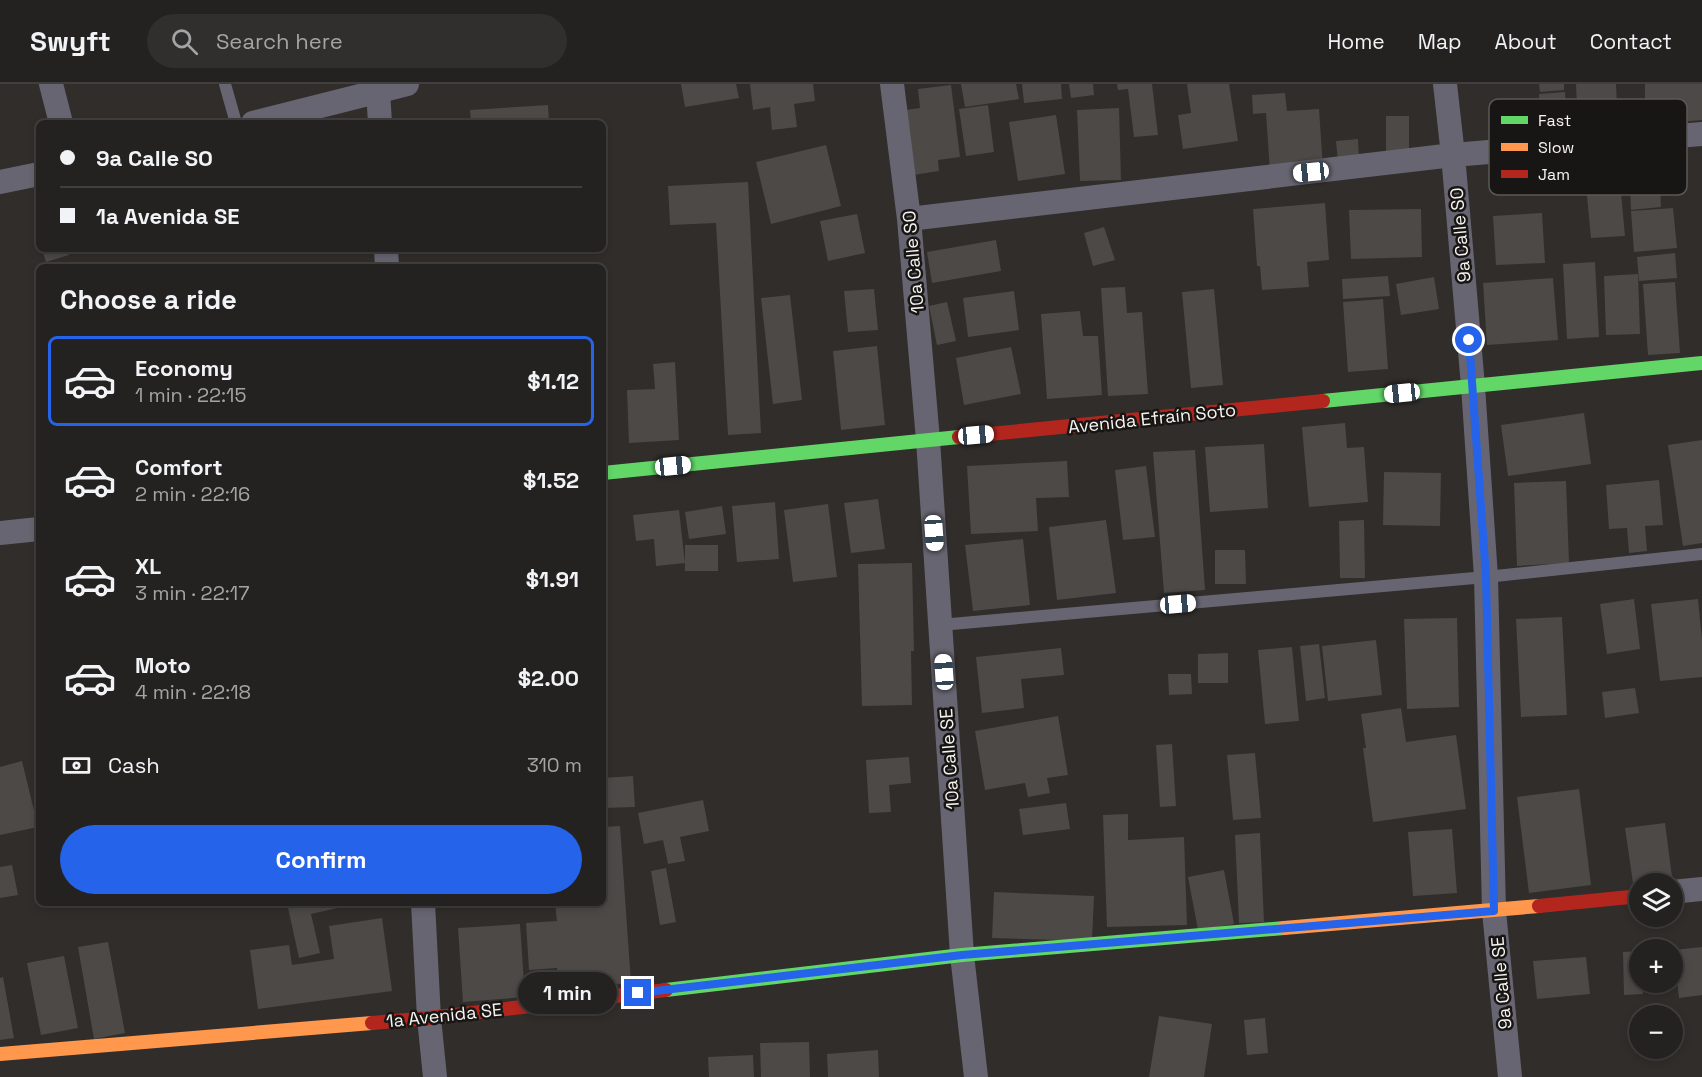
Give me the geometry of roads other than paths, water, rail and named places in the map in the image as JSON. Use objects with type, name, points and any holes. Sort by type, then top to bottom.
[{"type":"street","points":[[51,84],[60,120]]},
{"type":"street","points":[[265,120],[406,84]]},
{"type":"street","name":"10a Calle SO","points":[[892,84],[909,219],[928,440]]},
{"type":"street","name":"9a Calle SO","points":[[1445,84],[1473,386]]},
{"type":"street","points":[[378,92],[380,120]]},
{"type":"street","points":[[1687,135],[1702,134]]},
{"type":"street","points":[[909,219],[1489,152]]},
{"type":"street","points":[[0,183],[36,175]]},
{"type":"street","name":"Avenida Efraín Soto","points":[[606,473],[1702,363]]},
{"type":"street","name":"9a Calle SE","points":[[1473,386],[1486,577],[1494,911],[1509,1077]]},
{"type":"street","name":"10a Calle SE","points":[[928,440],[962,955],[976,1077]]},
{"type":"street","points":[[0,533],[36,529]]},
{"type":"street","points":[[1683,891],[1702,889]]},
{"type":"street","name":"1a Avenida SE","points":[[0,1054],[429,1018],[962,955],[1494,911],[1629,897]]},
{"type":"street","points":[[423,906],[429,1018],[435,1077]]},
{"type":"lane","points":[[225,84],[235,120]]},
{"type":"lane","points":[[940,625],[1486,577],[1702,554]]}]
